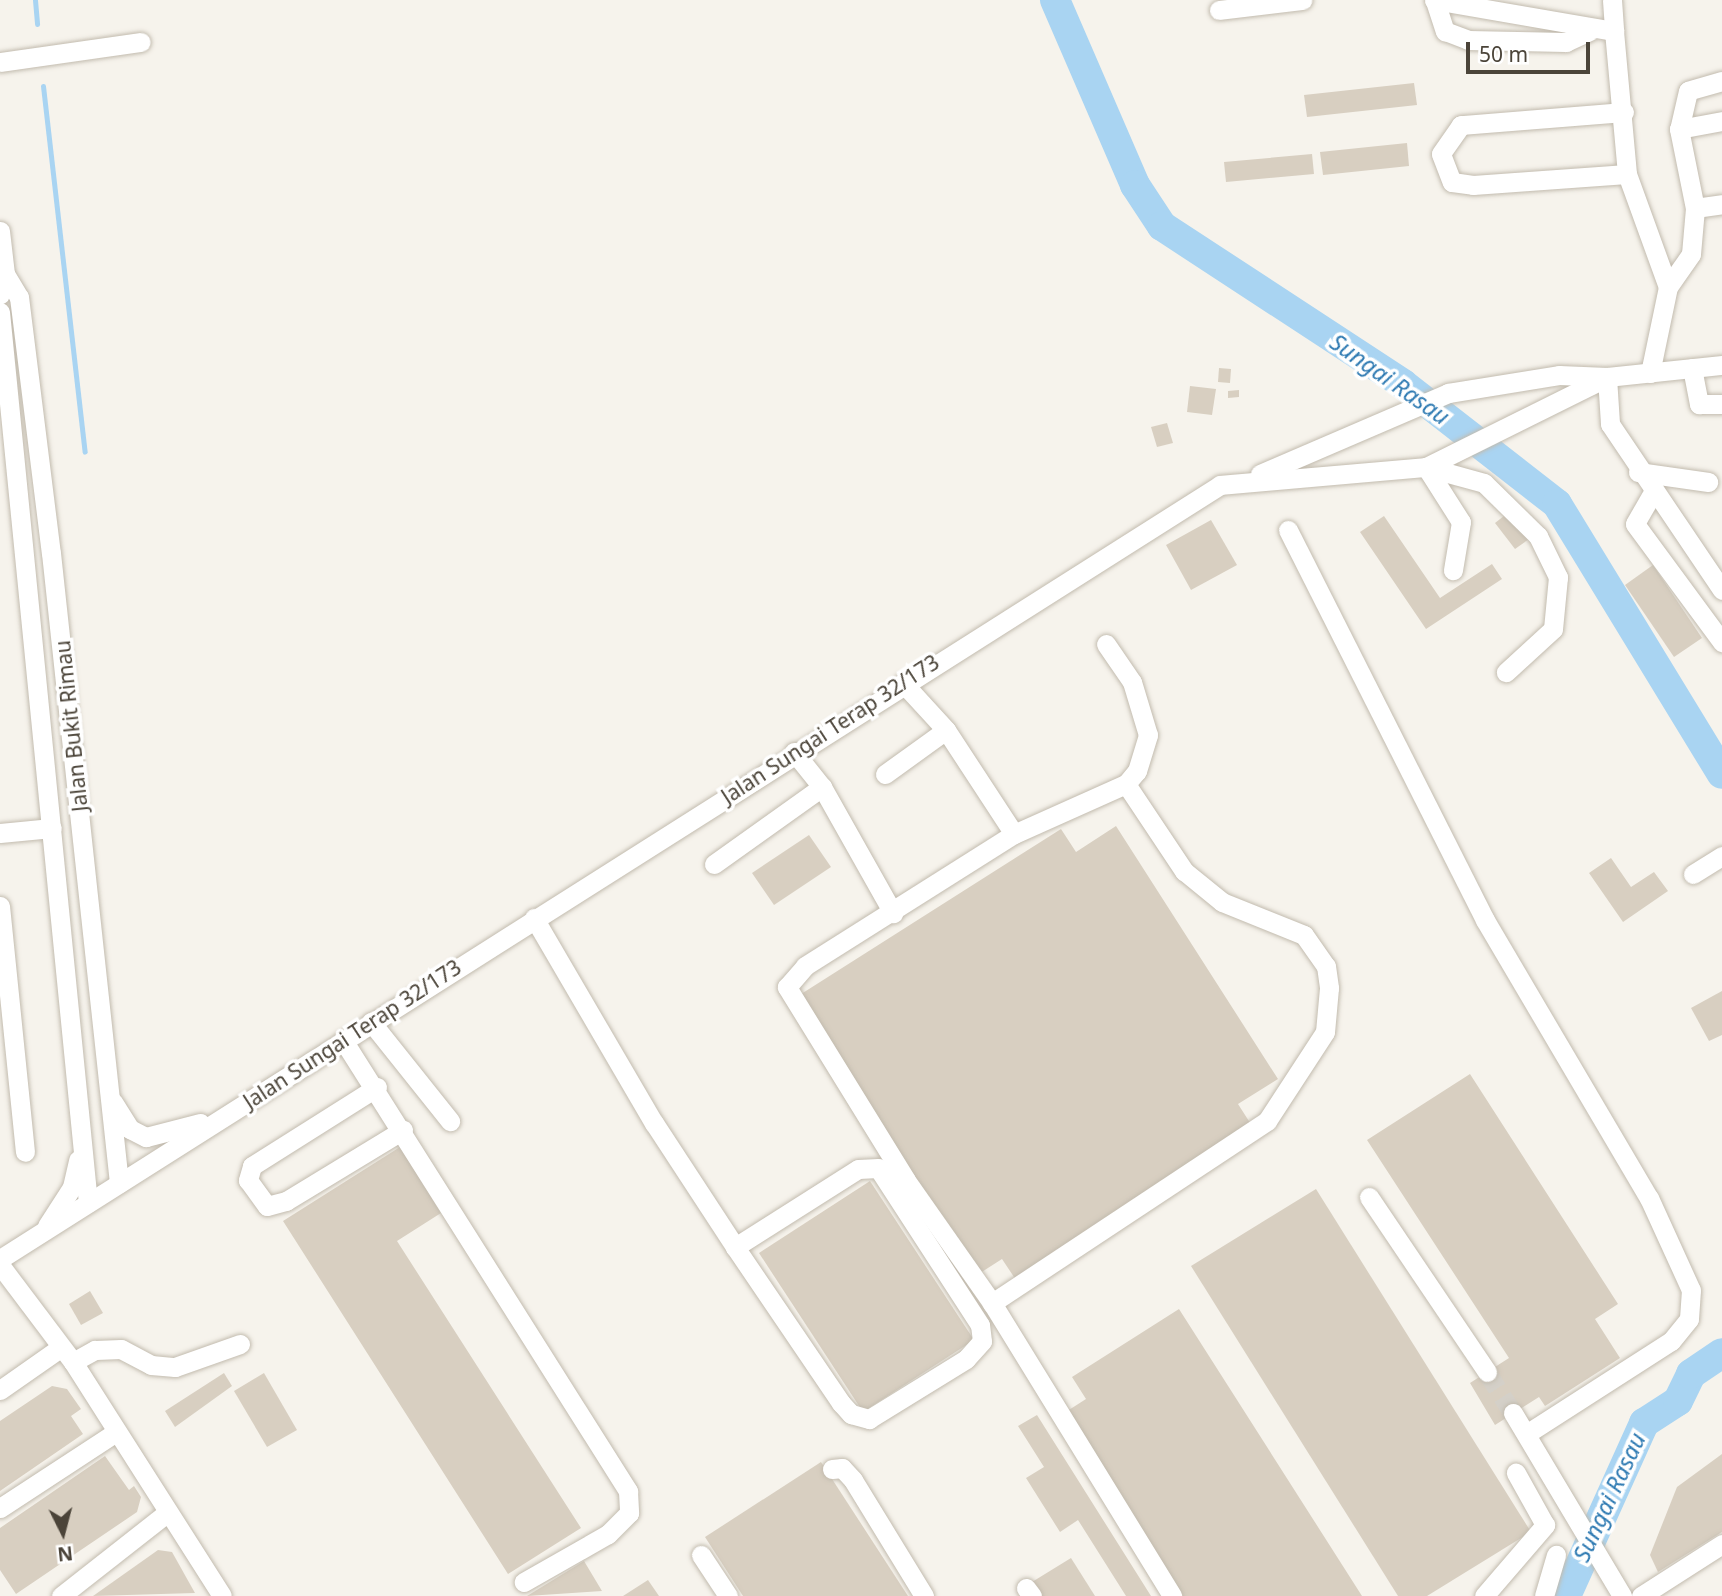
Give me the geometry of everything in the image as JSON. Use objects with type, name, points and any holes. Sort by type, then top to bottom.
[{"type":"street","points":[[1219,10],[1302,0]]},
{"type":"street","points":[[1434,0],[1590,31],[1614,31]]},
{"type":"street","points":[[1434,0],[1445,31],[1468,40],[1566,42],[1590,31]]},
{"type":"street","points":[[1612,0],[1624,112],[1627,174],[1668,287]]},
{"type":"street","points":[[0,62],[141,42]]},
{"type":"street","points":[[1650,373],[1668,287],[1691,254],[1695,208],[1679,129],[1688,91],[1722,81]]},
{"type":"street","points":[[1624,112],[1461,125],[1441,154],[1452,181],[1473,185],[1627,174]]},
{"type":"street","points":[[1679,129],[1722,121]]},
{"type":"street","points":[[1695,208],[1722,204]]},
{"type":"street","name":"Jalan Bukit Rimau","points":[[0,231],[5,274],[0,294]]},
{"type":"street","name":"Jalan Bukit Rimau","points":[[5,274],[19,297],[50,539],[119,1183]]},
{"type":"street","name":"Jalan Bukit Rimau","points":[[0,312],[88,1203]]},
{"type":"street","name":"Jalan Sungai Terap 32/173","points":[[0,1259],[1140,532],[1220,485],[1247,480],[1426,467],[1488,439],[1606,377],[1722,365]]},
{"type":"street","points":[[1692,368],[1699,404],[1722,404]]},
{"type":"street","points":[[1247,480],[1401,411],[1448,393],[1559,375],[1606,377],[1610,424],[1652,494],[1722,590]]},
{"type":"street","points":[[1426,467],[1461,522],[1453,570]]},
{"type":"street","points":[[1426,467],[1484,483],[1538,536],[1558,576],[1553,629],[1506,672]]},
{"type":"street","points":[[1638,472],[1708,482]]},
{"type":"street","points":[[1652,494],[1635,524],[1722,642]]},
{"type":"street","points":[[1288,530],[1485,920],[1650,1198],[1691,1290],[1689,1319],[1671,1341],[1526,1434]]},
{"type":"street","points":[[1106,644],[1132,682],[1148,735],[1137,771],[1126,784],[1014,834],[893,913],[805,966],[790,980],[788,993],[992,1303],[1172,1596]]},
{"type":"street","points":[[902,683],[946,730],[1014,834]]},
{"type":"street","points":[[885,774],[946,730]]},
{"type":"street","points":[[794,752],[822,787],[893,913]]},
{"type":"street","points":[[992,1303],[1254,1133],[1325,1032],[1329,988],[1317,950],[1277,920],[1222,902],[1184,871],[1126,784]]},
{"type":"street","points":[[714,864],[822,787]]},
{"type":"street","points":[[0,833],[51,828]]},
{"type":"street","points":[[1693,874],[1722,856]]},
{"type":"street","points":[[0,906],[8,1067],[26,1152]]},
{"type":"street","points":[[534,918],[654,1124],[736,1247],[857,1419],[905,1399],[966,1359],[982,1341],[980,1325],[878,1167],[858,1169],[736,1247]]},
{"type":"street","points":[[371,1022],[450,1121]]},
{"type":"street","points":[[343,1040],[377,1087],[628,1490],[629,1513],[608,1534],[524,1582]]},
{"type":"street","points":[[377,1087],[252,1166],[248,1180],[267,1206],[286,1201],[403,1130]]},
{"type":"street","points":[[107,1090],[130,1129],[146,1137],[228,1114]]},
{"type":"street","points":[[45,1230],[76,1177],[78,1099]]},
{"type":"street","points":[[1369,1197],[1487,1372]]},
{"type":"street","points":[[0,1265],[66,1355],[219,1595]]},
{"type":"street","points":[[0,1390],[66,1355],[121,1349],[151,1365],[175,1367],[240,1344]]},
{"type":"street","points":[[1513,1413],[1601,1551],[1622,1596]]},
{"type":"street","points":[[0,1508],[116,1432]]},
{"type":"street","points":[[832,1469],[842,1468],[853,1480],[924,1596]]},
{"type":"street","points":[[1484,1596],[1545,1525],[1516,1473]]},
{"type":"street","points":[[61,1596],[167,1513]]},
{"type":"street","points":[[1641,1596],[1722,1544]]},
{"type":"street","points":[[701,1555],[728,1596]]},
{"type":"street","points":[[1544,1596],[1556,1555]]},
{"type":"building","points":[[1414,83],[1417,105],[1307,117],[1304,95]]},
{"type":"building","points":[[1407,143],[1409,166],[1323,175],[1320,152]]},
{"type":"building","points":[[1312,154],[1314,174],[1226,182],[1224,162]]},
{"type":"building","points":[[1219,368],[1231,369],[1230,383],[1218,382]]},
{"type":"building","points":[[1190,386],[1216,389],[1212,415],[1187,412]]},
{"type":"building","points":[[1239,390],[1239,397],[1228,398],[1228,391]]},
{"type":"building","points":[[1167,423],[1173,443],[1157,447],[1151,427]]},
{"type":"building","points":[[1509,512],[1529,539],[1515,549],[1495,523]]},
{"type":"building","points":[[1384,516],[1440,598],[1492,564],[1502,579],[1426,629],[1360,532]]},
{"type":"building","points":[[1211,520],[1237,565],[1191,590],[1166,545]]},
{"type":"building","points":[[1653,565],[1702,638],[1674,657],[1625,585]]},
{"type":"building","points":[[1116,826],[1278,1079],[1238,1104],[1254,1129],[1016,1280],[1002,1259],[977,1275],[798,996],[1061,829],[1076,852]]},
{"type":"building","points":[[809,835],[831,867],[774,905],[752,873]]},
{"type":"building","points":[[1611,858],[1631,887],[1654,872],[1668,891],[1623,922],[1589,873]]},
{"type":"building","points":[[1722,991],[1722,1035],[1709,1041],[1691,1008]]},
{"type":"building","points":[[1470,1074],[1618,1304],[1595,1319],[1620,1358],[1545,1406],[1539,1397],[1495,1425],[1470,1383],[1509,1358],[1367,1140]]},
{"type":"building","points":[[400,1147],[441,1213],[397,1241],[581,1528],[508,1574],[283,1221]]},
{"type":"building","points":[[870,1181],[974,1340],[863,1412],[759,1253]]},
{"type":"building","points":[[1316,1189],[1531,1532],[1427,1596],[1398,1596],[1191,1266]]},
{"type":"building","points":[[90,1291],[103,1313],[81,1325],[69,1304]]},
{"type":"building","points":[[1179,1309],[1362,1596],[1177,1596],[1061,1415],[1086,1399],[1072,1377]]},
{"type":"building","points":[[224,1373],[232,1386],[175,1427],[165,1411]]},
{"type":"building","points":[[264,1373],[297,1430],[267,1447],[234,1391]]},
{"type":"building","points":[[52,1386],[67,1389],[81,1409],[71,1416],[83,1434],[0,1491],[0,1421]]},
{"type":"building","points":[[1037,1415],[1151,1596],[1126,1596],[1078,1520],[1060,1532],[1026,1478],[1044,1467],[1018,1426]]},
{"type":"building","points":[[1722,1454],[1722,1532],[1658,1572],[1650,1555],[1677,1487]]},
{"type":"building","points":[[105,1456],[129,1490],[134,1486],[141,1497],[137,1512],[16,1594],[0,1570],[0,1528]]},
{"type":"building","points":[[821,1462],[908,1596],[743,1596],[705,1537]]},
{"type":"building","points":[[158,1550],[172,1552],[195,1593],[93,1596]]},
{"type":"building","points":[[1071,1558],[1095,1596],[1041,1596],[1032,1582]]},
{"type":"building","points":[[584,1561],[602,1591],[527,1596]]},
{"type":"building","points":[[648,1580],[659,1596],[623,1596]]},
{"type":"waterway","points":[[35,0],[37,24]]},
{"type":"waterway","name":"Sungai Rasau","points":[[1055,0],[1135,185],[1162,226],[1403,384],[1557,504],[1722,774]]},
{"type":"waterway","points":[[43,86],[85,452]]},
{"type":"waterway","name":"Sungai Rasau","points":[[1566,1596],[1644,1423],[1678,1401],[1691,1374],[1722,1353]]},
{"type":"tunnel","points":[[1487,1372],[1513,1413]]}]
